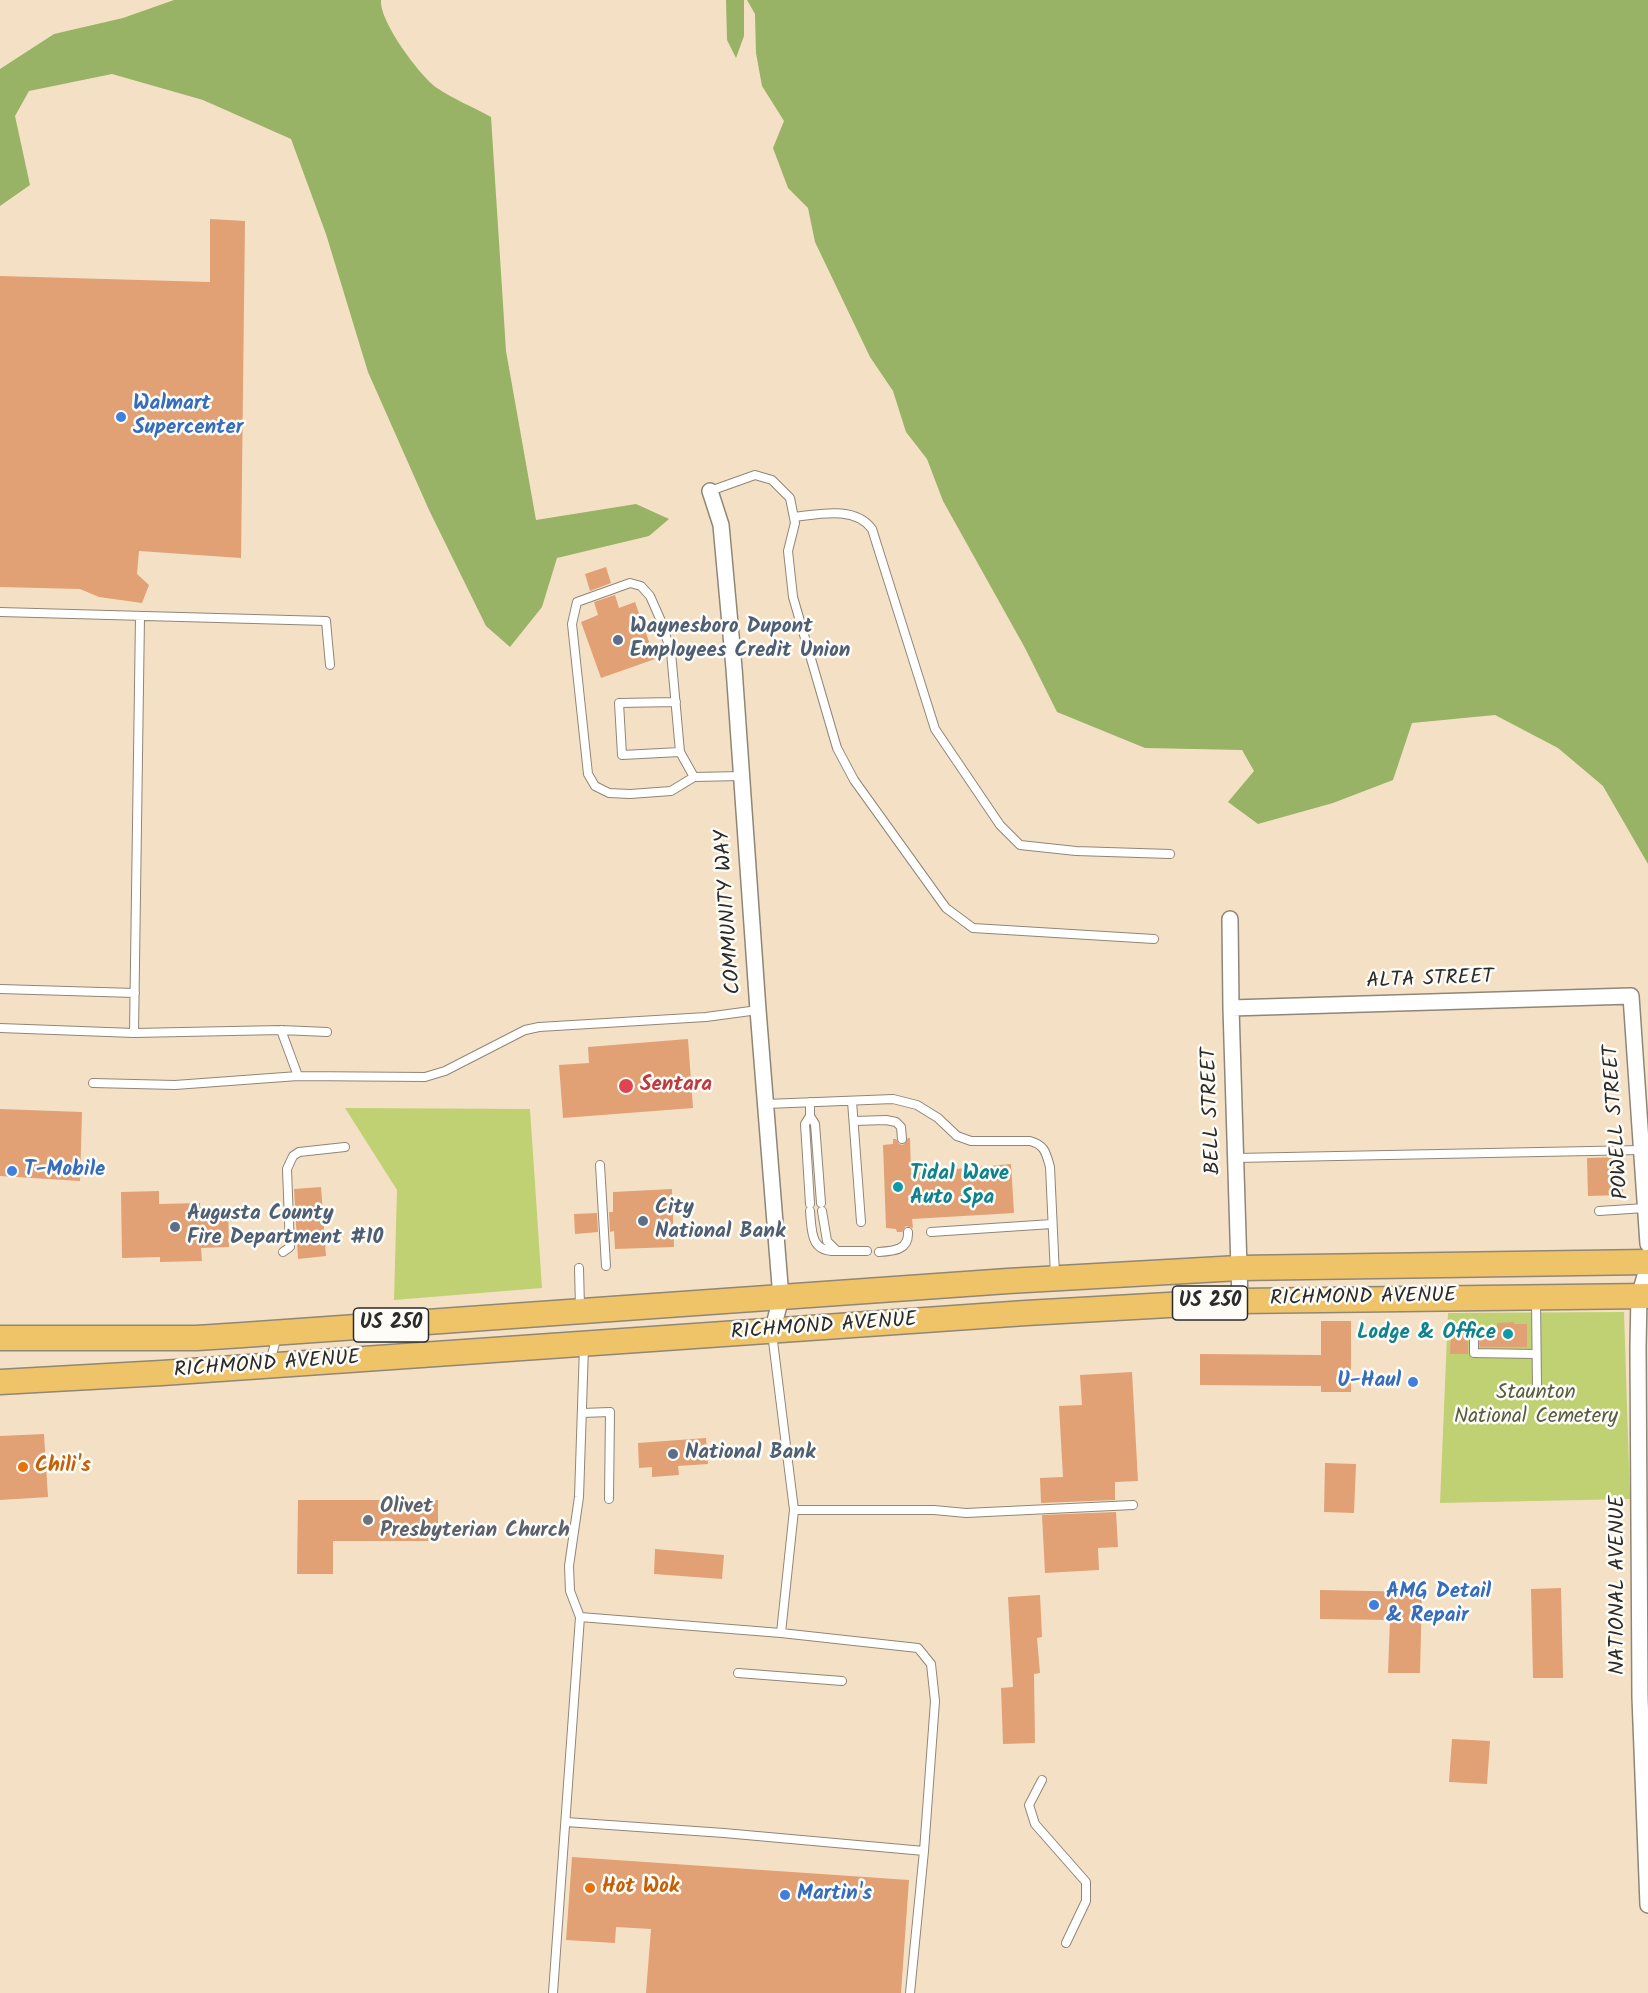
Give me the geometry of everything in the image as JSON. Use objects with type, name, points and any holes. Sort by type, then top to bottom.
[{"type":"main road","name":"RICHMOND AVENUE","points":[[0,1338],[197,1338],[1239,1268],[1648,1264]]},
{"type":"main road","name":"RICHMOND AVENUE","points":[[0,1382],[1240,1301],[1644,1296]]},
{"type":"street","name":"COMMUNITY WAY","points":[[710,491],[721,525],[781,1298],[772,1332]]},
{"type":"street","name":"BELL STREET","points":[[1230,919],[1240,1301]]},
{"type":"street","name":"ALTA STREET","points":[[1231,1008],[1630,996]]},
{"type":"street","name":"POWELL STREET","points":[[1630,996],[1648,1244]]},
{"type":"street","name":"NATIONAL AVENUE","points":[[1648,1264],[1644,1296],[1643,1419],[1648,1905]]},
{"type":"lane","points":[[710,491],[755,475],[772,480],[790,498],[795,523],[788,551],[793,597],[837,748],[854,780],[946,908],[973,928],[1154,939]]},
{"type":"lane","points":[[794,517],[823,513],[847,514],[865,520],[872,530],[935,729],[1000,825],[1020,845],[1076,851],[1170,854]]},
{"type":"lane","points":[[694,777],[680,752],[671,652],[662,621],[650,596],[641,586],[630,583],[577,602],[572,624],[588,774],[596,786],[609,793],[630,794],[671,791],[694,777],[742,777]]},
{"type":"lane","points":[[0,612],[326,621],[330,665]]},
{"type":"lane","points":[[134,1033],[140,616]]},
{"type":"lane","points":[[676,702],[619,703],[622,755],[680,752]]},
{"type":"lane","points":[[0,989],[135,993]]},
{"type":"lane","points":[[93,1083],[175,1085],[298,1076],[425,1077],[445,1071],[525,1030],[539,1027],[706,1017],[758,1010]]},
{"type":"lane","points":[[0,1028],[134,1033],[281,1030],[327,1032]]},
{"type":"lane","points":[[281,1030],[298,1076]]},
{"type":"lane","points":[[766,1104],[893,1099],[917,1105],[938,1118],[957,1136],[971,1141],[1030,1141],[1040,1144],[1047,1155],[1050,1167],[1055,1279]]},
{"type":"lane","points":[[852,1101],[861,1222]]},
{"type":"lane","points":[[810,1102],[810,1116],[815,1124],[827,1241],[837,1251]]},
{"type":"lane","points":[[810,1116],[805,1124],[813,1238],[817,1245],[826,1252],[867,1251]]},
{"type":"lane","points":[[854,1120],[896,1122],[901,1127],[902,1139]]},
{"type":"lane","points":[[283,1252],[290,1247],[287,1169],[290,1162],[299,1152],[345,1147]]},
{"type":"lane","points":[[1236,1158],[1641,1150]]},
{"type":"lane","points":[[600,1165],[606,1266]]},
{"type":"lane","points":[[1599,1211],[1645,1208]]},
{"type":"lane","points":[[931,1232],[1052,1224]]},
{"type":"lane","points":[[879,1252],[896,1251],[904,1246],[908,1240],[908,1232]]},
{"type":"lane","points":[[579,1268],[580,1312]]},
{"type":"lane","points":[[1536,1297],[1537,1384]]},
{"type":"lane","points":[[772,1332],[794,1510],[781,1633]]},
{"type":"lane","points":[[269,1366],[278,1333]]},
{"type":"lane","points":[[1474,1337],[1474,1353],[1536,1354]]},
{"type":"lane","points":[[553,1993],[580,1617],[570,1591],[569,1566],[579,1497],[584,1345]]},
{"type":"lane","points":[[582,1413],[610,1412],[609,1499]]},
{"type":"lane","points":[[794,1510],[934,1510],[966,1513],[1133,1505]]},
{"type":"lane","points":[[580,1617],[781,1633],[918,1648],[931,1664],[935,1701],[924,1851],[910,1993]]},
{"type":"lane","points":[[738,1673],[842,1681]]},
{"type":"lane","points":[[1042,1780],[1029,1805],[1035,1824],[1086,1882],[1086,1901],[1065,1943]]},
{"type":"lane","points":[[566,1822],[924,1851]]},
{"type":"green space","points":[[174,0],[381,0],[382,9],[393,34],[430,82],[450,96],[491,117],[506,351],[536,520],[636,504],[669,519],[649,536],[557,558],[542,607],[510,647],[486,626],[429,510],[368,372],[326,234],[291,139],[203,100],[112,74],[29,91],[15,116],[30,185],[0,206],[0,69],[54,34],[123,18]]},
{"type":"green space","points":[[726,0],[744,0],[744,36],[736,58],[727,40]]},
{"type":"green space","points":[[747,0],[1648,0],[1648,864],[1603,786],[1558,748],[1495,715],[1412,723],[1393,780],[1333,803],[1258,824],[1228,802],[1254,771],[1242,750],[1145,748],[1057,712],[1025,648],[943,501],[927,459],[906,432],[893,391],[870,357],[815,242],[808,208],[788,188],[773,148],[784,121],[762,86],[756,53],[755,14]]},
{"type":"green space","points":[[345,1108],[530,1109],[542,1288],[394,1300],[397,1190]]},
{"type":"green space","name":"Staunton National Cemetery","points":[[1624,1312],[1630,1499],[1440,1503],[1448,1313]]},
{"type":"building","name":"Walmart Supercenter","points":[[210,219],[245,221],[241,558],[139,551],[137,574],[149,585],[142,603],[99,597],[80,589],[0,587],[0,276],[210,282]]},
{"type":"building","points":[[606,567],[611,583],[590,591],[585,574]]},
{"type":"building","name":"Waynesboro Dupont Employees Credit Union","points":[[615,595],[619,608],[635,602],[655,659],[601,678],[581,622],[598,615],[594,602]]},
{"type":"building","name":"Sentara","points":[[688,1039],[693,1108],[563,1118],[559,1065],[589,1063],[588,1047]]},
{"type":"building","points":[[0,1109],[82,1112],[80,1181],[0,1176]]},
{"type":"building","points":[[910,1138],[911,1173],[1011,1164],[1014,1213],[912,1219],[913,1228],[906,1226],[902,1232],[886,1228],[883,1145],[893,1144],[893,1139],[896,1139],[899,1144],[903,1145]]},
{"type":"building","points":[[1622,1157],[1623,1195],[1588,1196],[1587,1158]]},
{"type":"building","points":[[321,1187],[326,1256],[298,1259],[294,1189]]},
{"type":"building","name":"City National Bank","points":[[672,1189],[674,1247],[615,1249],[614,1231],[610,1232],[609,1212],[613,1212],[613,1192]]},
{"type":"building","name":"Augusta County Fire Department #10","points":[[159,1191],[159,1204],[200,1203],[200,1207],[228,1207],[229,1247],[201,1248],[202,1261],[160,1262],[160,1257],[122,1258],[121,1192]]},
{"type":"building","points":[[597,1213],[598,1232],[575,1234],[574,1214]]},
{"type":"building","points":[[1321,1321],[1351,1321],[1351,1392],[1321,1392],[1321,1386],[1200,1385],[1200,1354],[1321,1355]]},
{"type":"building","name":"Lodge & Office","points":[[1514,1322],[1514,1324],[1527,1324],[1527,1347],[1480,1347],[1478,1333],[1497,1333],[1497,1323]]},
{"type":"building","points":[[1451,1333],[1470,1333],[1468,1354],[1450,1354]]},
{"type":"building","points":[[1132,1372],[1138,1481],[1115,1482],[1115,1500],[1041,1503],[1040,1478],[1063,1477],[1059,1406],[1082,1405],[1080,1375]]},
{"type":"building","name":"Chili's","points":[[44,1434],[48,1497],[0,1500],[0,1436]]},
{"type":"building","name":"National Bank","points":[[706,1438],[708,1464],[678,1466],[679,1475],[652,1477],[652,1467],[639,1468],[638,1443]]},
{"type":"building","points":[[1325,1463],[1356,1464],[1354,1513],[1324,1512]]},
{"type":"building","name":"Olivet Presbyterian Church","points":[[298,1500],[438,1500],[438,1541],[333,1541],[333,1574],[297,1574]]},
{"type":"building","points":[[1116,1512],[1118,1547],[1098,1548],[1099,1570],[1045,1573],[1042,1515]]},
{"type":"building","points":[[655,1549],[724,1555],[722,1579],[654,1574]]},
{"type":"building","points":[[1561,1588],[1563,1678],[1533,1678],[1531,1589]]},
{"type":"building","points":[[1320,1590],[1422,1592],[1420,1673],[1388,1673],[1390,1620],[1320,1619]]},
{"type":"building","points":[[1040,1595],[1042,1637],[1037,1638],[1040,1673],[1034,1674],[1035,1743],[1003,1744],[1001,1688],[1013,1687],[1008,1597]]},
{"type":"building","points":[[1452,1739],[1490,1741],[1487,1784],[1449,1782]]},
{"type":"building","points":[[572,1857],[909,1880],[901,1993],[646,1993],[651,1929],[616,1927],[615,1943],[566,1940]]},
{"type":"place","name":"Walmart Supercenter","points":[[121,417]]},
{"type":"place","name":"Waynesboro Dupont Employees Credit Union","points":[[618,640]]},
{"type":"place","name":"Sentara","points":[[626,1086]]},
{"type":"place","name":"T-Mobile","points":[[12,1171]]},
{"type":"place","name":"Tidal Wave Auto Spa","points":[[898,1187]]},
{"type":"place","name":"City National Bank","points":[[643,1221]]},
{"type":"place","name":"Augusta County Fire Department #10","points":[[175,1227]]},
{"type":"place","name":"Lodge & Office","points":[[1508,1334]]},
{"type":"place","name":"U-Haul","points":[[1413,1382]]},
{"type":"place","name":"National Bank","points":[[673,1454]]},
{"type":"place","name":"Chili's","points":[[23,1467]]},
{"type":"place","name":"Olivet Presbyterian Church","points":[[368,1520]]},
{"type":"place","name":"AMG Detail & Repair","points":[[1374,1605]]},
{"type":"place","name":"Hot Wok","points":[[590,1888]]},
{"type":"place","name":"Martin's","points":[[785,1895]]}]
